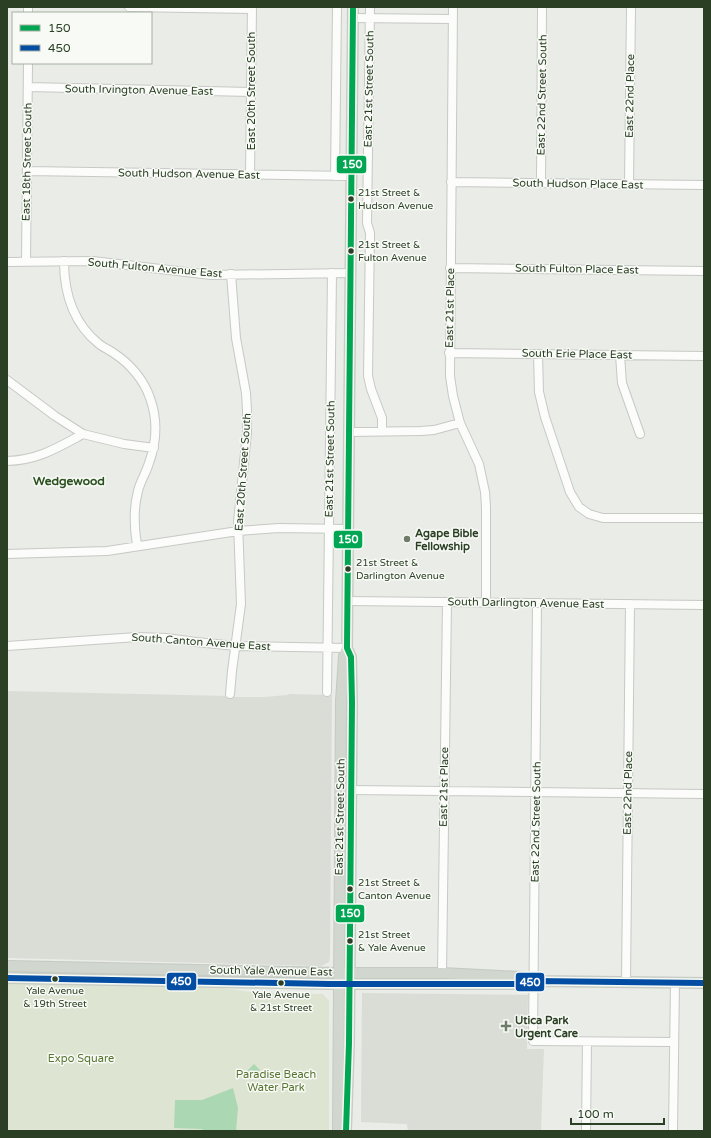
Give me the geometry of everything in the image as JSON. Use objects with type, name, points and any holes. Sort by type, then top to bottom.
[{"type":"main road","name":"East 21st Street South","points":[[338,1131],[341,701],[344,656],[347,648],[353,7]]},
{"type":"main road","name":"East 21st Street South","points":[[346,1131],[348,1117],[350,984],[352,702],[351,657],[347,648]]},
{"type":"main road","points":[[341,701],[352,702]]},
{"type":"main road","points":[[340,795],[351,790]]},
{"type":"main road","name":"South Yale Avenue East","points":[[7,966],[338,973],[442,973],[522,977],[534,981]]},
{"type":"main road","points":[[30,978],[31,966]]},
{"type":"main road","points":[[115,968],[115,980]]},
{"type":"main road","name":"South Yale Avenue East","points":[[7,978],[339,984],[522,984],[534,981],[704,983]]},
{"type":"street","points":[[129,7],[252,8]]},
{"type":"street","points":[[335,176],[337,7]]},
{"type":"street","name":"East 21st Street South","points":[[370,7],[367,223],[370,233],[368,376],[371,389],[382,418],[382,431]]},
{"type":"street","name":"East 21st Place","points":[[453,7],[450,376],[460,423],[478,464],[485,492],[486,602]]},
{"type":"street","name":"East 22nd Street South","points":[[541,183],[542,7]]},
{"type":"street","name":"East 22nd Place","points":[[629,184],[631,7]]},
{"type":"street","name":"East 20th Street South","points":[[250,175],[252,8]]},
{"type":"street","points":[[353,18],[453,19]]},
{"type":"street","name":"East 18th Street South","points":[[26,262],[28,64]]},
{"type":"street","name":"South Irvington Avenue East","points":[[28,87],[251,92]]},
{"type":"street","name":"South Hudson Avenue East","points":[[27,171],[351,176]]},
{"type":"street","name":"South Hudson Place East","points":[[451,182],[704,185]]},
{"type":"street","points":[[64,261],[64,276],[67,294],[78,322],[86,332],[127,364],[143,382],[148,390],[154,410],[156,422],[154,448],[138,490],[135,506],[134,529],[137,546]]},
{"type":"street","name":"South Fulton Avenue East","points":[[7,262],[93,261],[211,275],[351,273]]},
{"type":"street","name":"South Fulton Place East","points":[[450,268],[704,271]]},
{"type":"street","name":"East 21st Street South","points":[[327,692],[332,273]]},
{"type":"street","name":"East 20th Street South","points":[[230,694],[241,604],[238,531],[240,492],[247,433],[246,392],[236,338],[231,274]]},
{"type":"street","name":"South Erie Place East","points":[[449,353],[704,356]]},
{"type":"street","points":[[538,354],[540,392],[545,417],[570,492],[579,507],[589,514],[602,518],[704,518]]},
{"type":"street","points":[[620,355],[622,383],[640,434]]},
{"type":"street","points":[[7,380],[54,416],[84,434],[124,444],[154,448]]},
{"type":"street","points":[[349,432],[421,432],[460,423]]},
{"type":"street","points":[[7,461],[24,460],[41,455],[84,434]]},
{"type":"street","points":[[7,554],[107,551],[238,531],[279,528],[348,529]]},
{"type":"street","name":"South Darlington Avenue East","points":[[347,600],[704,605]]},
{"type":"street","name":"East 21st Place","points":[[442,973],[447,602]]},
{"type":"street","name":"East 22nd Street South","points":[[538,603],[533,1041],[587,1042]]},
{"type":"street","name":"East 22nd Place","points":[[626,982],[630,604]]},
{"type":"street","name":"South Canton Avenue East","points":[[7,646],[137,637],[166,638],[236,646],[347,648]]},
{"type":"street","points":[[351,790],[704,794]]},
{"type":"street","points":[[673,1131],[675,983]]},
{"type":"street","points":[[586,1131],[587,1042],[674,1042]]},
{"type":"shaded area","points":[[7,691],[230,697],[264,697],[289,694],[332,695],[329,962],[321,966],[7,958]]},
{"type":"shaded area","points":[[362,993],[528,995],[527,1049],[544,1049],[541,1131],[408,1131],[407,1124],[361,1122]]},
{"type":"shaded area","points":[[254,1064],[260,1070],[250,1080],[244,1074]]},
{"type":"shaded area","points":[[233,1088],[238,1108],[236,1131],[206,1131],[201,1129],[174,1128],[175,1100],[202,1100]]},
{"type":"green space","name":"Expo Square","points":[[7,984],[223,988],[258,993],[323,994],[329,1001],[329,1131],[7,1131]]},
{"type":"transit line","name":"150","points":[[346,1131],[349,1043],[352,702],[351,657],[347,648],[353,7]]},
{"type":"transit line","name":"450","points":[[7,978],[329,984],[522,984],[534,981],[704,983]]},
{"type":"place","name":"21st Street & Hudson Avenue","points":[[351,199]]},
{"type":"place","name":"21st Street & Fulton Avenue","points":[[351,251]]},
{"type":"place","name":"Agape Bible Fellowship","points":[[407,539]]},
{"type":"place","name":"21st Street & Darlington Avenue","points":[[348,569]]},
{"type":"place","name":"21st Street & Canton Avenue","points":[[350,889]]},
{"type":"place","name":"21st Street & Yale Avenue","points":[[350,941]]},
{"type":"place","name":"Yale Avenue & 19th Street","points":[[55,979]]},
{"type":"place","name":"Yale Avenue & 21st Street","points":[[281,983]]},
{"type":"place","name":"Utica Park Urgent Care","points":[[506,1026]]},
{"type":"district","name":"Wedgewood","points":[[69,481]]},
{"type":"park label","name":"Paradise Beach Water Park","points":[[276,1080]]}]
